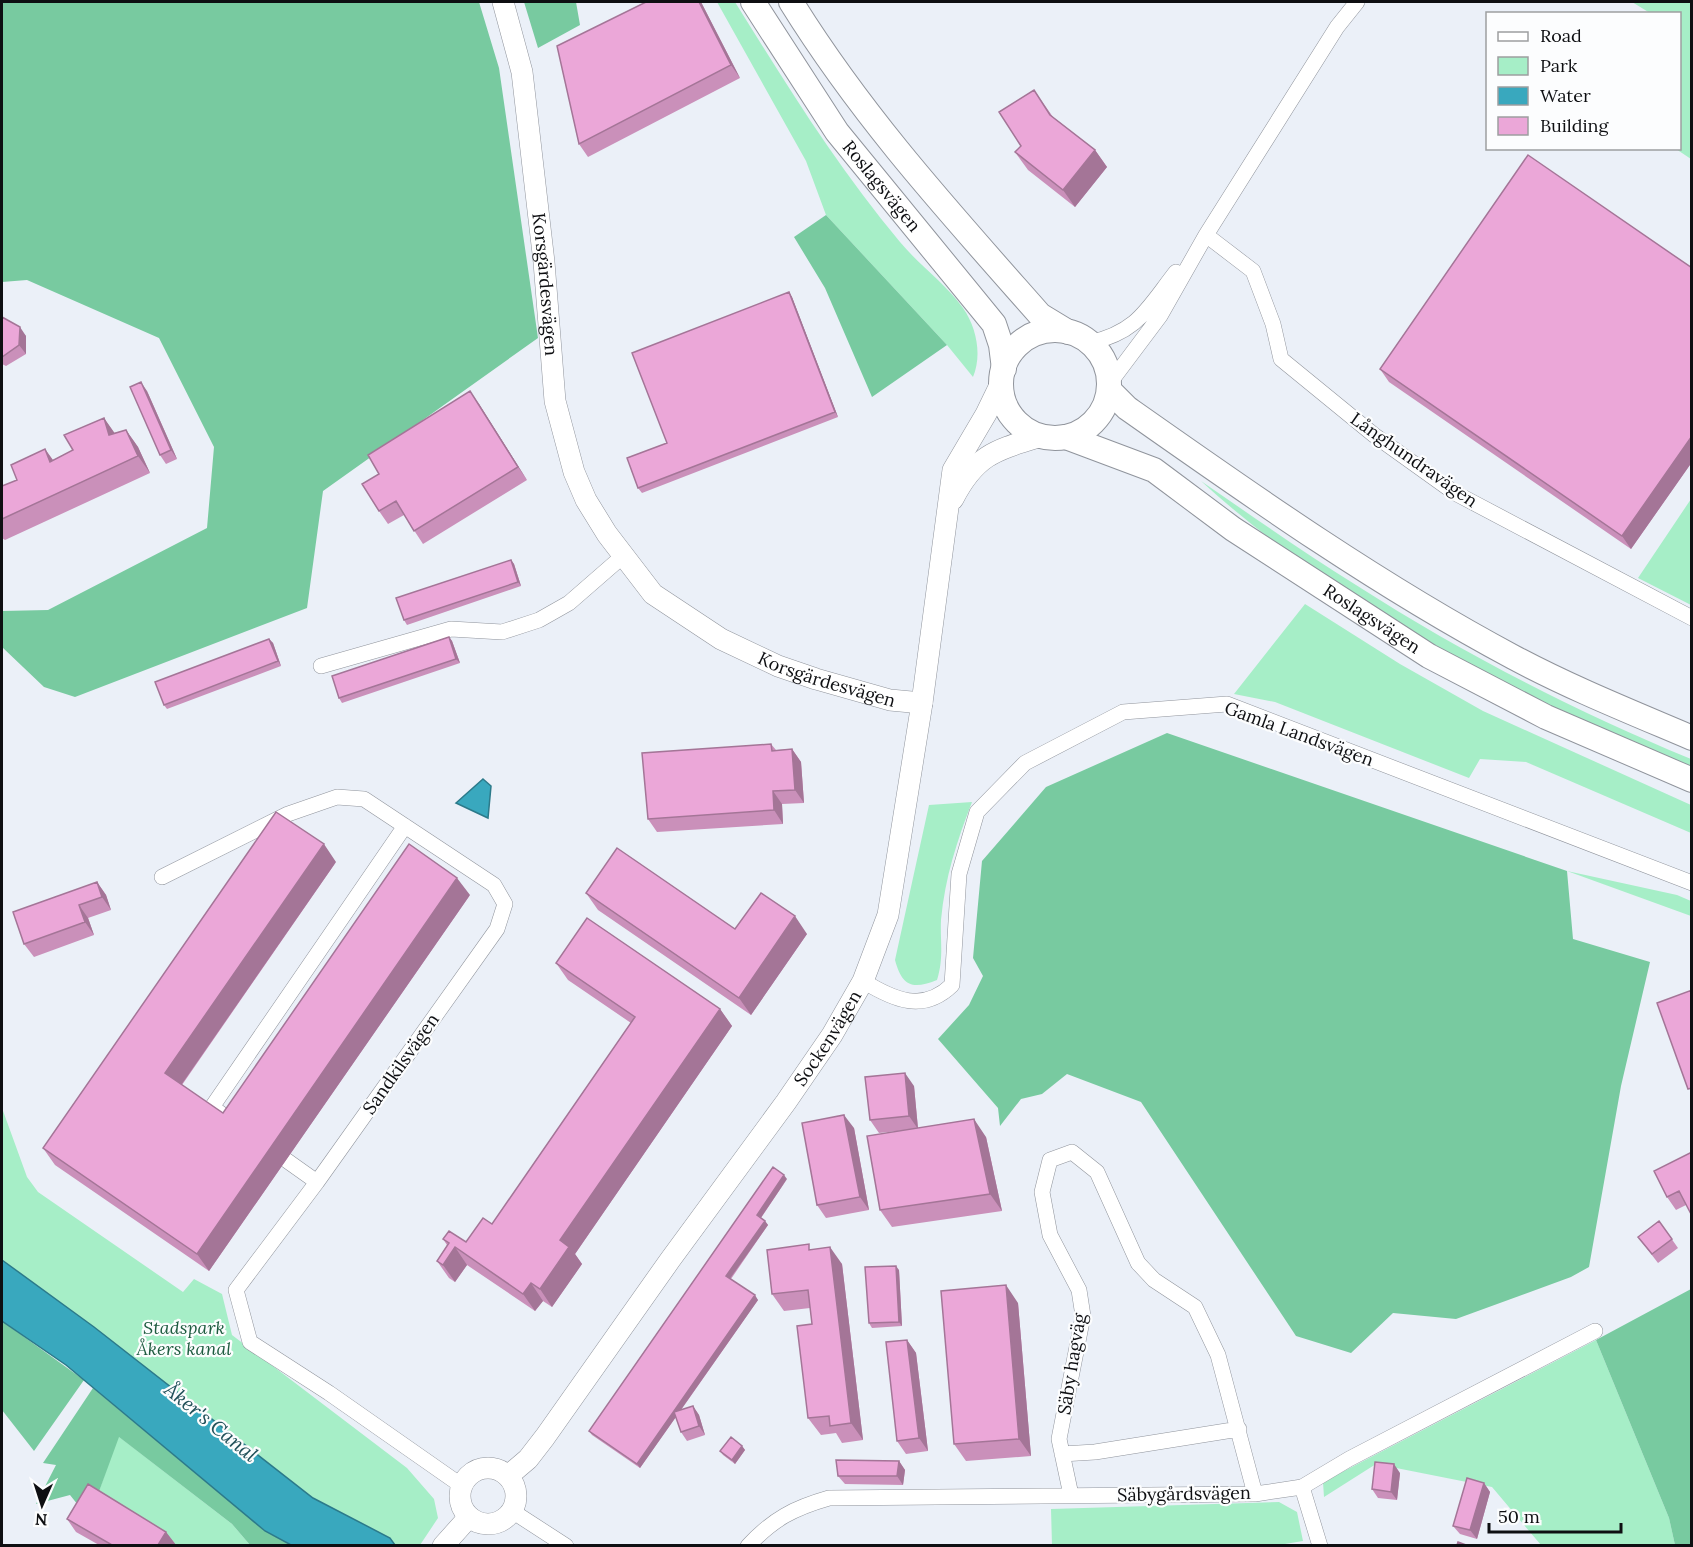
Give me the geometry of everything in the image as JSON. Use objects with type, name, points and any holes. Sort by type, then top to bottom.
[{"type":"main road","name":"Roslagsvägen","points":[[753,2],[837,132],[994,324],[1002,345],[1003,375]]},
{"type":"main road","name":"Roslagsvägen","points":[[791,2],[826,58],[905,162],[1040,315],[1078,337]]},
{"type":"main road","points":[[1044,332],[1078,337],[1104,361],[1109,387],[1098,417],[1078,433],[1066,437],[1042,436],[1019,425],[1011,415],[1002,392],[1003,375],[1008,358],[1023,341],[1044,332]]},
{"type":"main road","name":"Roslagsvägen","points":[[1109,387],[1126,408],[1244,491],[1363,569],[1462,629],[1568,685],[1692,738]]},
{"type":"main road","name":"Roslagsvägen","points":[[1066,437],[1154,470],[1233,529],[1429,656],[1546,717],[1692,780]]},
{"type":"street","name":"Korsgärdesvägen","points":[[503,2],[522,72],[544,262],[555,401],[574,472],[586,501],[623,556],[653,594],[721,639],[778,666],[826,682],[891,700],[922,703]]},
{"type":"street","points":[[1109,387],[1160,316],[1206,235],[1337,27],[1357,2]]},
{"type":"street","points":[[1078,337],[1111,338],[1135,325],[1206,235]]},
{"type":"street","name":"Långhundravägen","points":[[1206,235],[1253,271],[1273,324],[1281,359],[1374,435],[1455,493],[1692,618]]},
{"type":"street","name":"Sockenvägen","points":[[508,1476],[545,1437],[670,1260],[786,1102],[832,1035],[863,981],[888,915],[922,703],[953,470],[986,414],[1003,375]]},
{"type":"street","name":"Sockenvägen","points":[[946,513],[963,479],[984,457],[1042,436]]},
{"type":"street","points":[[321,666],[451,629],[502,632],[539,620],[569,603],[623,556]]},
{"type":"street","name":"Gamla Landsvägen","points":[[863,981],[885,994],[913,1003],[941,996],[952,985],[958,874],[977,812],[1025,763],[1123,712],[1227,704],[1692,883]]},
{"type":"street","name":"Sandkilsvägen","points":[[162,877],[288,814],[337,797],[364,799],[494,885],[505,904],[497,929],[317,1182],[236,1290],[250,1342],[329,1393],[462,1486]]},
{"type":"street","points":[[238,1126],[212,1107],[405,826]]},
{"type":"street","name":"Säby hagväg","points":[[1071,1495],[1059,1440],[1083,1316],[1079,1290],[1050,1235],[1042,1192],[1050,1160],[1072,1152],[1097,1172],[1138,1263],[1154,1280],[1195,1307],[1218,1355],[1255,1494]]},
{"type":"street","points":[[286,1160],[317,1182]]},
{"type":"street","name":"Säbygårdsvägen","points":[[748,1545],[764,1529],[795,1508],[829,1498],[1255,1494],[1302,1487],[1349,1459],[1595,1331]]},
{"type":"street","points":[[1062,1454],[1095,1452],[1239,1429]]},
{"type":"street","points":[[482,1469],[494,1469],[508,1476],[516,1495],[512,1511],[504,1519],[492,1524],[478,1522],[469,1517],[462,1504],[462,1486],[472,1473],[482,1469]]},
{"type":"street","points":[[1302,1487],[1320,1545]]},
{"type":"street","points":[[512,1511],[531,1526],[566,1545]]},
{"type":"street","points":[[443,1545],[469,1517]]},
{"type":"green space","points":[[2,2],[479,2],[499,68],[538,338],[323,491],[307,608],[75,697],[44,687],[2,647],[2,611],[48,610],[207,528],[214,447],[159,338],[27,280],[2,282]]},
{"type":"green space","points":[[524,2],[576,2],[580,25],[538,48]]},
{"type":"green space","points":[[717,2],[735,2],[793,94],[877,214],[915,259],[949,291],[963,308],[972,324],[977,342],[976,369],[973,377],[947,345],[826,215],[806,161]]},
{"type":"green space","points":[[1632,2],[1691,2],[1691,159],[1678,150],[1681,150],[1681,12],[1648,12]]},
{"type":"green space","points":[[826,215],[947,345],[872,397],[825,288],[794,237]]},
{"type":"green space","points":[[1201,481],[1317,560],[1396,610],[1520,680],[1691,759],[1691,769],[1581,723],[1518,692],[1422,639],[1375,611],[1285,550]]},
{"type":"green space","points":[[1691,499],[1692,605],[1638,578]]},
{"type":"green space","points":[[1305,604],[1400,664],[1483,711],[1691,805],[1691,833],[1526,762],[1480,759],[1469,778],[1275,702],[1234,694]]},
{"type":"green space","points":[[1167,733],[1567,871],[1573,939],[1650,962],[1621,1086],[1589,1267],[1571,1277],[1456,1319],[1393,1313],[1351,1353],[1296,1336],[1141,1102],[1067,1074],[1042,1094],[1021,1099],[1000,1126],[998,1108],[938,1039],[969,1005],[983,976],[973,958],[982,861],[1046,787]]},
{"type":"green space","points":[[972,802],[945,889],[937,980],[921,985],[909,984],[901,975],[895,960],[929,805]]},
{"type":"green space","points":[[1567,871],[1677,895],[1691,901],[1691,916]]},
{"type":"green space","name":"Stadspark Åkers kanal","points":[[2,1108],[27,1177],[38,1192],[183,1292],[194,1279],[222,1294],[232,1335],[407,1468],[434,1499],[438,1518],[420,1545],[395,1545],[390,1538],[313,1498],[94,1327],[2,1260]]},
{"type":"green space","points":[[1691,1289],[1691,1545],[1675,1545],[1669,1518],[1596,1340]]},
{"type":"green space","points":[[2,1321],[84,1380],[34,1451],[2,1410]]},
{"type":"green space","points":[[1596,1340],[1669,1518],[1675,1545],[1541,1545],[1492,1487],[1376,1464],[1324,1497],[1323,1482]]},
{"type":"green space","points":[[93,1388],[265,1531],[291,1545],[250,1545],[232,1524],[119,1437],[97,1497],[86,1515],[70,1495],[36,1504],[56,1465],[43,1463]]},
{"type":"green space","points":[[118,1436],[232,1524],[250,1545],[175,1545],[97,1497]]},
{"type":"green space","points":[[1279,1502],[1297,1512],[1303,1541],[1273,1546],[1052,1545],[1051,1509]]},
{"type":"water","points":[[483,779],[491,786],[488,818],[456,803]]},
{"type":"water","name":"Åker's Canal","points":[[2,1260],[94,1327],[313,1498],[390,1538],[395,1545],[291,1545],[265,1531],[66,1365],[2,1321]]},
{"type":"building","points":[[646,2],[699,2],[731,65],[579,144],[557,46]]},
{"type":"building","points":[[1034,90],[1050,115],[1095,150],[1063,190],[1015,152],[1021,146],[999,112]]},
{"type":"building","points":[[1528,155],[1692,268],[1692,436],[1622,536],[1380,369]]},
{"type":"building","points":[[789,292],[835,412],[638,488],[627,458],[667,443],[632,353]]},
{"type":"building","points":[[2,317],[20,327],[19,345],[2,357]]},
{"type":"building","points":[[141,382],[171,450],[160,455],[130,387]]},
{"type":"building","points":[[470,391],[518,467],[414,531],[396,501],[379,511],[362,484],[379,474],[368,455]]},
{"type":"building","points":[[104,418],[109,435],[126,430],[138,456],[2,519],[2,486],[17,480],[11,465],[45,449],[50,462],[73,450],[64,435]]},
{"type":"building","points":[[511,560],[518,582],[404,620],[396,598]]},
{"type":"building","points":[[449,637],[456,659],[339,698],[332,676]]},
{"type":"building","points":[[269,639],[278,661],[164,705],[155,682]]},
{"type":"building","points":[[771,744],[772,751],[792,749],[795,790],[773,791],[774,810],[648,819],[642,753]]},
{"type":"building","points":[[276,812],[324,844],[165,1073],[223,1113],[409,844],[457,878],[197,1254],[43,1148]]},
{"type":"building","points":[[617,848],[735,929],[761,893],[795,916],[739,998],[586,893]]},
{"type":"building","points":[[97,882],[102,897],[79,905],[85,922],[24,944],[13,912]]},
{"type":"building","points":[[587,918],[720,1009],[560,1240],[569,1247],[540,1289],[531,1283],[523,1294],[455,1247],[443,1265],[437,1261],[449,1243],[443,1239],[449,1231],[466,1242],[483,1218],[492,1224],[635,1017],[556,963]]},
{"type":"building","points":[[1692,990],[1692,1088],[1688,1089],[1657,1003]]},
{"type":"building","points":[[905,1073],[909,1116],[870,1120],[865,1077]]},
{"type":"building","points":[[844,1115],[860,1197],[817,1205],[802,1123]]},
{"type":"building","points":[[974,1119],[990,1194],[880,1210],[867,1136]]},
{"type":"building","points":[[1692,1152],[1692,1216],[1679,1191],[1667,1197],[1654,1171]]},
{"type":"building","points":[[773,1167],[784,1175],[757,1215],[765,1221],[726,1276],[755,1295],[637,1464],[589,1431]]},
{"type":"building","points":[[1659,1221],[1672,1239],[1652,1254],[1638,1237]]},
{"type":"building","points":[[809,1244],[809,1250],[830,1247],[851,1423],[830,1426],[829,1416],[808,1418],[797,1326],[812,1324],[808,1290],[772,1294],[767,1250]]},
{"type":"building","points":[[896,1266],[899,1322],[869,1323],[865,1267]]},
{"type":"building","points":[[1006,1285],[1019,1439],[954,1444],[941,1291]]},
{"type":"building","points":[[907,1340],[919,1438],[897,1441],[886,1342]]},
{"type":"building","points":[[693,1406],[699,1426],[681,1432],[674,1412]]},
{"type":"building","points":[[731,1437],[742,1446],[732,1460],[720,1451]]},
{"type":"building","points":[[836,1460],[899,1461],[897,1476],[838,1476]]},
{"type":"building","points":[[1375,1462],[1394,1464],[1391,1492],[1372,1489]]},
{"type":"building","points":[[1467,1478],[1484,1483],[1470,1530],[1453,1526]]},
{"type":"building","points":[[88,1484],[166,1532],[158,1545],[112,1545],[67,1519]]}]
